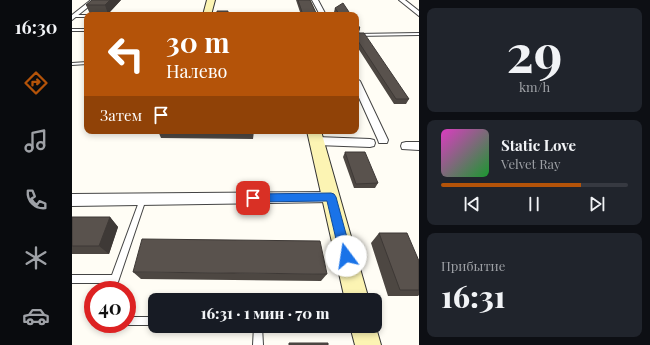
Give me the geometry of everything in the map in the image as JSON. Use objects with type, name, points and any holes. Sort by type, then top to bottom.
[{"type":"street","points":[[73,17],[94,0]]},
{"type":"street","points":[[208,12],[211,0]]},
{"type":"street","points":[[315,0],[321,12]]},
{"type":"street","points":[[402,0],[419,14]]},
{"type":"street","points":[[359,88],[383,140]]},
{"type":"street","points":[[355,293],[316,136],[370,143]]},
{"type":"street","points":[[406,146],[419,146]]},
{"type":"street","points":[[72,200],[331,197]]},
{"type":"street","points":[[365,333],[368,345]]},
{"type":"lane","points":[[73,17],[84,16]]},
{"type":"lane","points":[[72,30],[84,30]]},
{"type":"lane","points":[[359,35],[419,34]]},
{"type":"lane","points":[[72,64],[84,63]]},
{"type":"lane","points":[[72,279],[115,279],[143,199]]},
{"type":"lane","points":[[136,321],[148,321]]},
{"type":"lane","points":[[258,333],[258,345]]},
{"type":"building","points":[[92,0],[110,0],[105,5],[86,5]]},
{"type":"building","points":[[298,0],[310,0],[316,12],[302,12]]},
{"type":"building","points":[[343,3],[349,12],[338,12],[335,8]]},
{"type":"building","points":[[217,11],[228,11],[228,12]]},
{"type":"building","points":[[359,33],[364,33],[409,99],[396,99],[359,43]]},
{"type":"building","points":[[345,152],[365,152],[378,183],[356,184]]},
{"type":"building","points":[[72,217],[110,217],[99,246],[72,246]]},
{"type":"building","points":[[379,233],[407,233],[419,261],[419,290],[400,290]]},
{"type":"building","points":[[142,239],[320,241],[327,274],[133,272]]},
{"type":"building","points":[[289,343],[328,343],[328,345],[289,345]]},
{"type":"route","points":[[253,198],[331,197],[346,256]]}]
